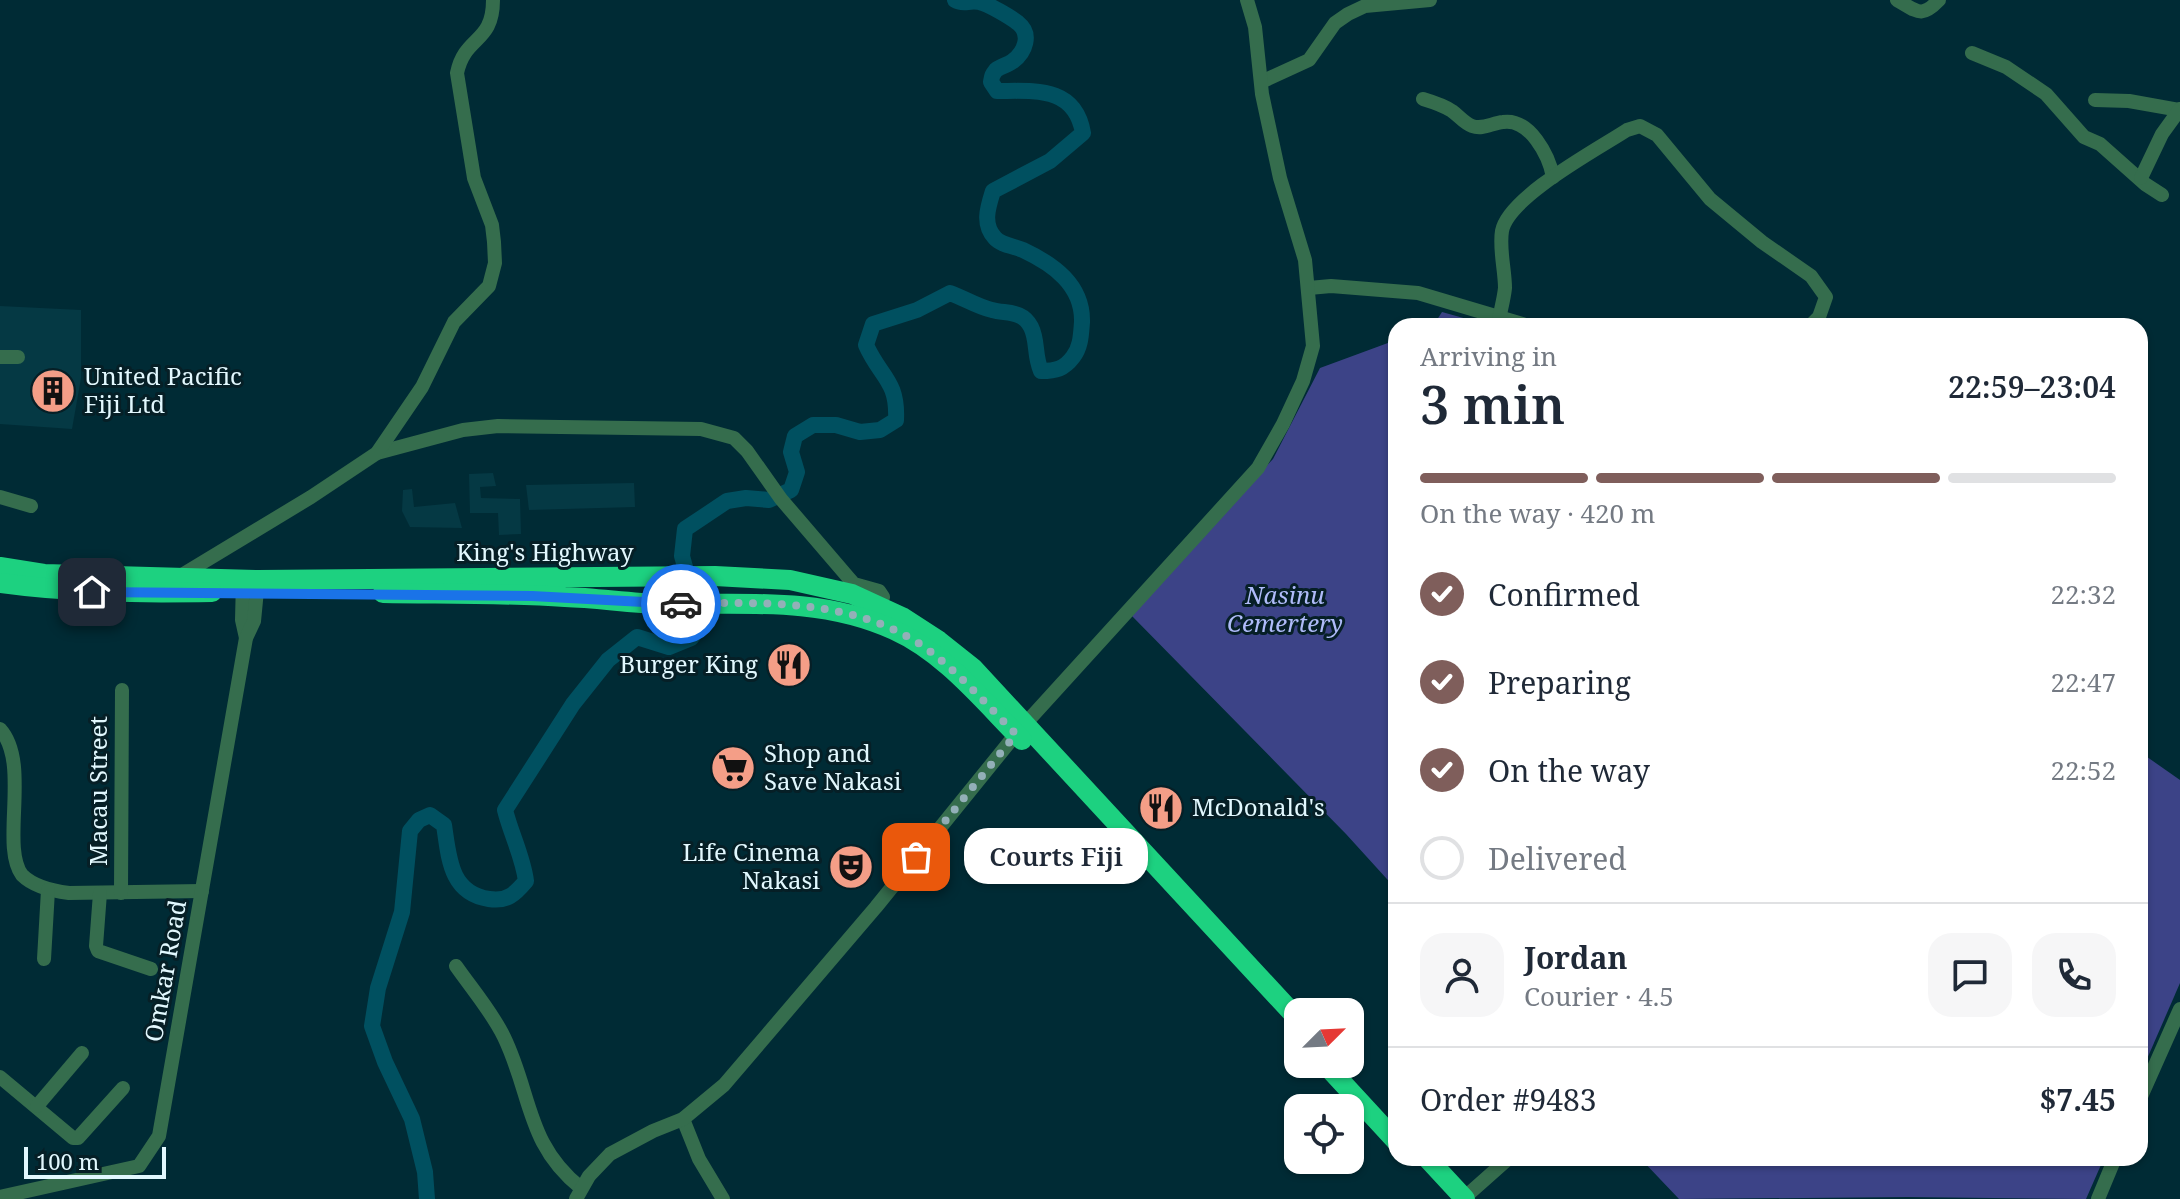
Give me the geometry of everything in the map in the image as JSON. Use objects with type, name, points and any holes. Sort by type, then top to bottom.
[{"type":"highway","name":"King's Highway","points":[[0,567],[44,574],[177,578],[250,586],[563,596],[661,604],[785,604],[844,612],[895,630],[929,651],[1020,729],[1284,1004]]},
{"type":"highway","name":"King's Highway","points":[[0,583],[116,593],[250,586],[715,576],[790,580],[852,594],[880,606],[939,641],[973,668],[1020,729],[1284,1020]]},
{"type":"highway","points":[[1338,1078],[1388,1132]]},
{"type":"highway","points":[[1353,1078],[1388,1115]]},
{"type":"highway","points":[[1419,1166],[1449,1199]]},
{"type":"highway","points":[[1434,1166],[1465,1199]]},
{"type":"street","points":[[377,453],[422,387],[454,322],[489,286],[494,276],[492,225],[474,178],[457,73],[460,58],[492,22],[493,0]]},
{"type":"street","points":[[456,966],[503,1036],[517,1067],[537,1133],[547,1152],[579,1193],[610,1154],[683,1119],[724,1085],[876,907],[1020,729],[1258,468],[1303,381],[1313,346],[1305,260],[1280,178],[1261,82],[1255,27],[1247,0]]},
{"type":"street","points":[[1261,82],[1309,60],[1335,23],[1348,14],[1365,6],[1430,0]]},
{"type":"street","points":[[1897,0],[1925,12],[1939,0]]},
{"type":"street","points":[[1972,53],[1994,60],[2054,100],[2084,137],[2100,144],[2162,195]]},
{"type":"street","points":[[1423,99],[1451,110],[1472,126],[1483,128],[1504,121],[1515,122],[1537,141],[1550,163],[1553,177]]},
{"type":"street","points":[[2095,100],[2129,101],[2180,109],[2162,134],[2141,178]]},
{"type":"street","points":[[1499,318],[1505,291],[1502,230],[1516,206],[1553,177],[1627,130],[1640,126],[1657,135],[1710,199],[1762,242],[1811,276],[1826,297],[1818,318]]},
{"type":"street","points":[[1309,288],[1331,286],[1418,293],[1496,318]]},
{"type":"street","points":[[0,357],[18,357]]},
{"type":"street","points":[[177,578],[377,453],[463,430],[498,426],[701,429],[734,438],[772,483],[781,499],[854,584],[879,591],[883,597],[880,606]]},
{"type":"street","points":[[0,497],[31,506]]},
{"type":"street","name":"Omkar Road","points":[[0,1197],[126,1171],[139,1166],[151,1151],[163,1117],[246,638],[254,621],[250,586]]},
{"type":"street","name":"Macau Street","points":[[121,893],[122,690]]},
{"type":"street","points":[[0,729],[8,738],[13,764],[12,853],[21,875],[48,890],[69,893],[202,891]]},
{"type":"street","points":[[44,959],[48,890]]},
{"type":"street","points":[[100,893],[97,949],[151,969]]},
{"type":"street","points":[[2148,1081],[2180,1009]]},
{"type":"street","points":[[37,1106],[82,1053]]},
{"type":"street","points":[[0,1077],[76,1138],[123,1088]]},
{"type":"street","points":[[683,1119],[699,1159],[723,1199]]},
{"type":"street","points":[[1465,1199],[1500,1166]]},
{"type":"street","points":[[2098,1199],[2112,1166]]},
{"type":"shaded area","points":[[0,306],[81,310],[81,378],[72,429],[0,424]]},
{"type":"shaded area","points":[[493,473],[496,486],[480,487],[481,498],[520,499],[521,534],[499,535],[498,513],[470,513],[469,474]]},
{"type":"shaded area","points":[[634,483],[635,507],[529,510],[526,485]]},
{"type":"shaded area","points":[[412,489],[414,507],[455,503],[462,528],[410,527],[402,511],[403,490]]},
{"type":"green space","points":[[1442,312],[1463,318],[1438,318]]},
{"type":"green space","name":"Nasinu Cemertery","points":[[1388,343],[1388,880],[1131,615],[1273,459],[1320,368]]},
{"type":"green space","points":[[2148,758],[2180,780],[2180,983],[2148,1057]]},
{"type":"green space","points":[[1648,1166],[2100,1166],[2086,1199],[1679,1199]]},
{"type":"waterway","points":[[427,1199],[425,1172],[412,1119],[372,1026],[378,988],[402,912],[410,831],[419,820],[430,815],[444,825],[454,872],[466,890],[476,895],[501,899],[522,886],[526,881],[520,854],[505,810],[573,704],[608,660],[637,637],[669,647],[691,638],[701,625],[682,556],[685,529],[727,501],[746,498],[769,500],[791,490],[797,472],[791,452],[795,436],[813,425],[836,425],[860,432],[880,430],[896,420],[891,387],[866,345],[873,324],[917,310],[950,293],[987,309],[1023,318],[1033,332],[1041,371],[1063,367],[1078,349],[1081,309],[1072,287],[1045,262],[998,240],[988,227],[987,215],[993,191],[1050,161],[1083,133],[1079,118],[1072,107],[1051,94],[997,91],[991,82],[993,74],[1021,53],[1025,32],[1015,21],[988,5],[955,0]]},
{"type":"way so far","points":[[681,604],[785,604],[844,612],[895,630],[929,651],[963,680],[1016,734],[916,857]]},
{"type":"place","name":"United Pacific Fiji Ltd","points":[[53,391]]},
{"type":"place","name":"Burger King","points":[[789,665]]},
{"type":"place","name":"Shop and Save Nakasi","points":[[733,768]]},
{"type":"place","name":"McDonald's","points":[[1161,808]]},
{"type":"place","name":"Courts Fiji","points":[[916,857]]},
{"type":"place","name":"Life Cinema Nakasi","points":[[851,867]]},
{"type":"route","points":[[92,592],[563,596],[681,604]]}]
